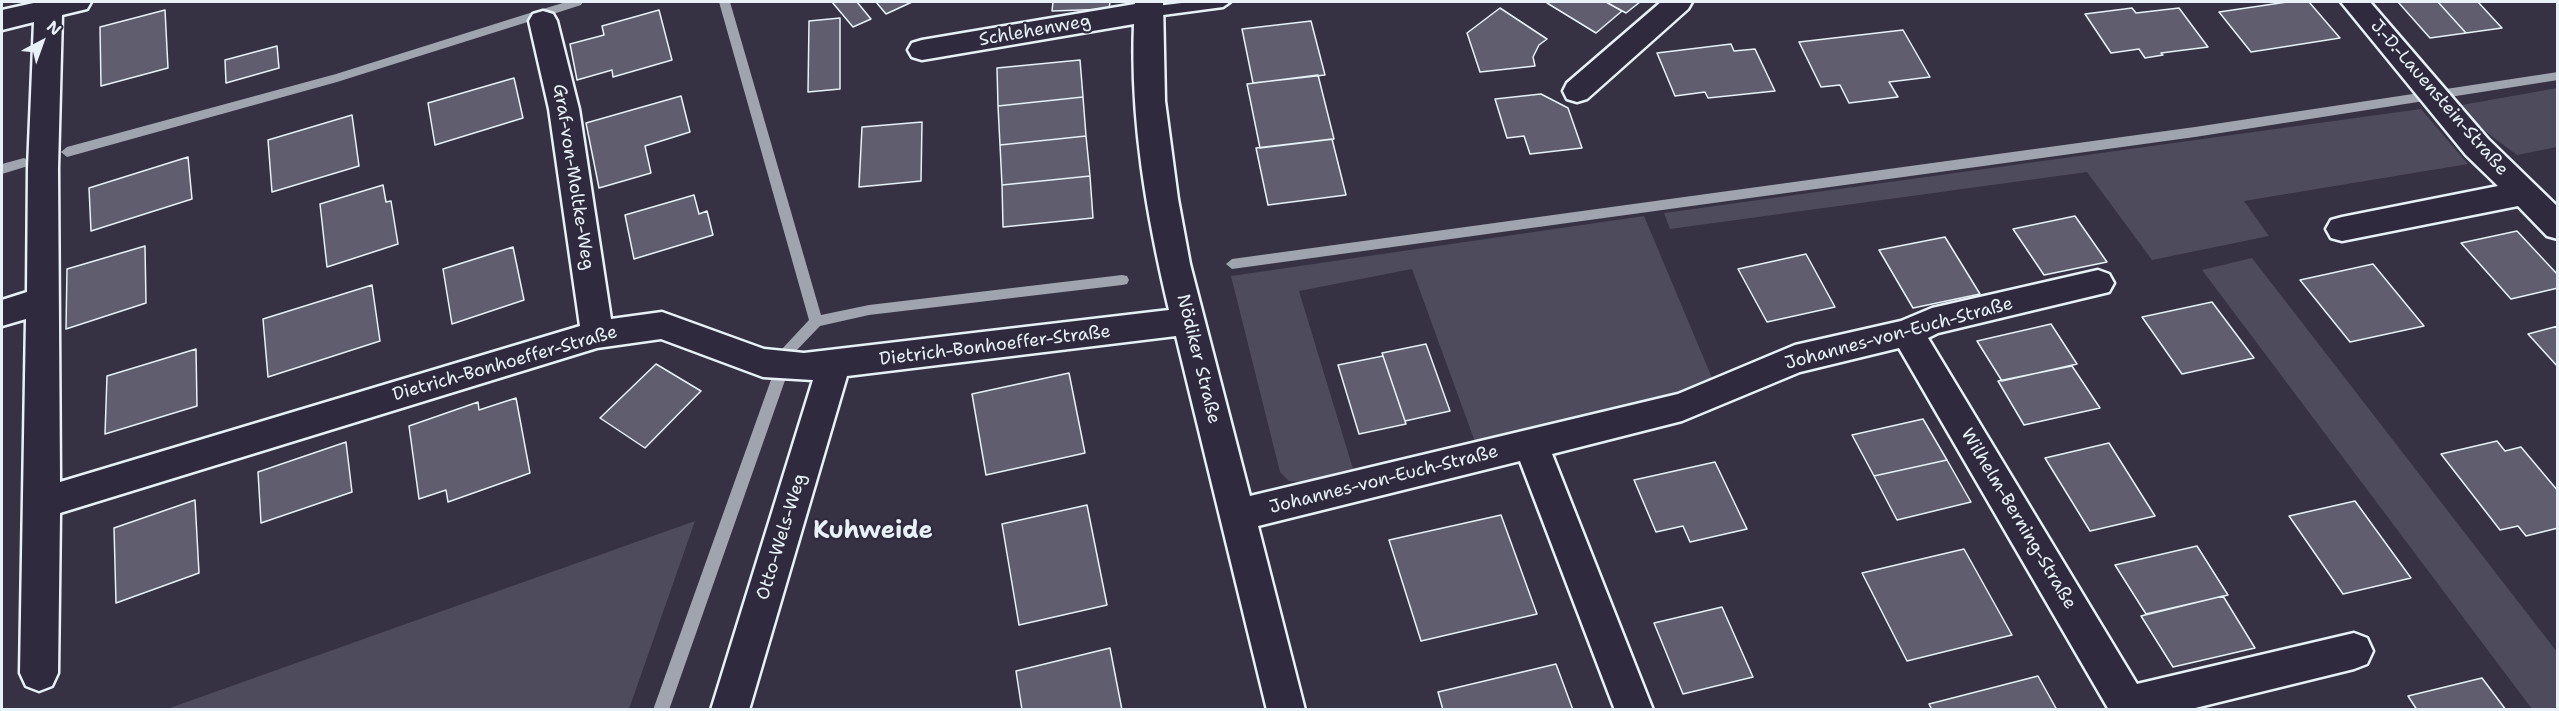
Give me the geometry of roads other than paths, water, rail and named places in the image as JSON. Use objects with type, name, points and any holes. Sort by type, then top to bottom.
[{"type":"street","points":[[2,20],[77,2]]},
{"type":"street","points":[[1577,91],[1677,2]]},
{"type":"street","name":"J.-D.-Lauenstein-Straße","points":[[2355,2],[2477,147],[2558,227]]},
{"type":"street","name":"Schlehenweg","points":[[922,50],[1149,7]]},
{"type":"street","name":"Nödiker Straße","points":[[1149,7],[1148,62],[1163,210],[1188,321],[1286,710]]},
{"type":"street","points":[[39,673],[43,168],[48,9]]},
{"type":"street","name":"Graf-von-Moltke-Weg","points":[[543,21],[564,109],[597,334]]},
{"type":"street","name":"J.-D.-Lauenstein-Straße","points":[[2342,229],[2524,193]]},
{"type":"street","name":"Johannes-von-Euch-Straße","points":[[1238,515],[1682,407],[1795,359],[1907,333],[1932,321],[2098,283]]},
{"type":"street","points":[[2,313],[42,301]]},
{"type":"street","name":"Dietrich-Bonhoeffer-Straße","points":[[42,503],[597,334],[662,325],[763,363],[819,366],[1188,321]]},
{"type":"street","name":"Wilhelm-Berning-Straße","points":[[1907,333],[2130,707],[2354,651]]},
{"type":"street","name":"Otto-Wels-Weg","points":[[730,710],[819,366]]},
{"type":"street","points":[[1531,444],[1634,710]]},
{"type":"lane","points":[[1149,7],[1223,2]]},
{"type":"waterway","points":[[547,12],[577,2]]},
{"type":"waterway","points":[[724,2],[816,321]]},
{"type":"waterway","points":[[67,152],[337,78],[533,16]]},
{"type":"waterway","points":[[1232,264],[2195,132],[2558,76]]},
{"type":"waterway","points":[[2,169],[24,163]]},
{"type":"waterway","points":[[816,321],[869,310],[1122,280]]},
{"type":"waterway","points":[[661,710],[789,349],[816,321]]},
{"type":"district","name":"Kuhweide","points":[[873,532]]}]
